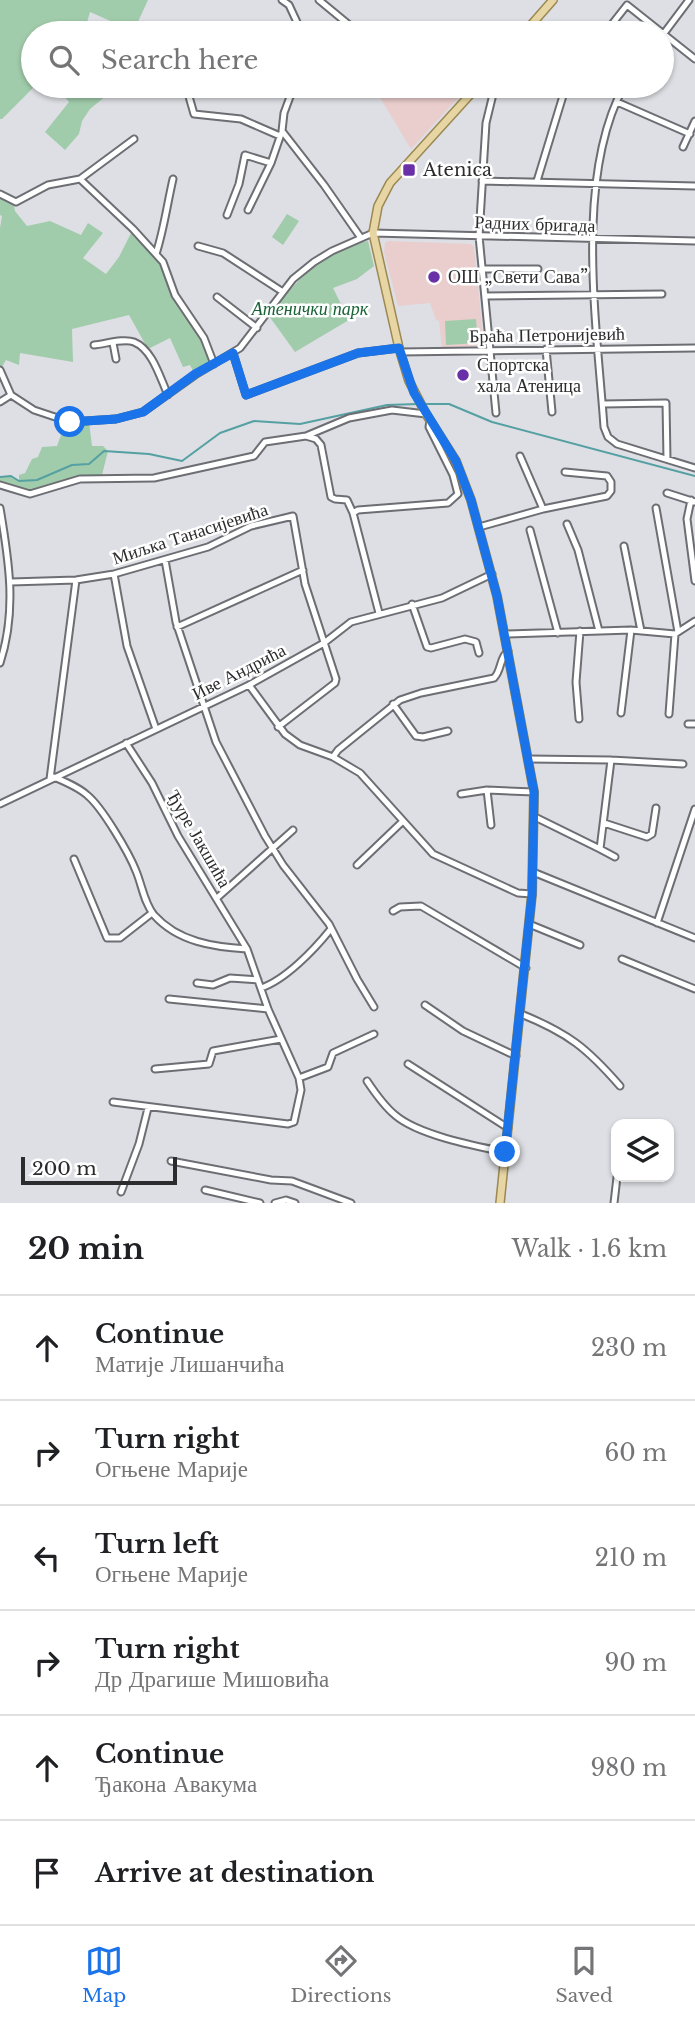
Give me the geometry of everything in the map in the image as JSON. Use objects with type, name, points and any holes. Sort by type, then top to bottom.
[{"type":"main road","points":[[535,21],[553,0]]},
{"type":"main road","points":[[467,98],[390,183],[378,206],[373,233],[399,350],[417,398],[461,471],[479,527],[505,634],[534,792],[533,872],[526,968],[500,1203]]},
{"type":"street","points":[[282,0],[290,2],[297,21]]},
{"type":"street","points":[[319,0],[344,21]]},
{"type":"street","points":[[673,21],[689,0]]},
{"type":"street","points":[[614,21],[627,5],[647,21]]},
{"type":"street","points":[[674,43],[695,59]]},
{"type":"street","points":[[189,98],[194,114],[242,119],[281,134],[324,185],[361,238]]},
{"type":"street","points":[[248,210],[271,163],[290,98]]},
{"type":"street","points":[[490,98],[486,123],[479,236],[496,413]]},
{"type":"street","points":[[537,181],[562,98]]},
{"type":"street","points":[[619,98],[609,121],[596,183],[595,295],[606,433],[612,441],[695,468]]},
{"type":"street","points":[[617,102],[690,134]]},
{"type":"street","points":[[683,147],[695,121]]},
{"type":"street","points":[[0,194],[16,202],[48,185],[80,179],[134,139]]},
{"type":"street","points":[[227,215],[239,184],[245,155],[271,163]]},
{"type":"street","points":[[80,179],[156,254],[168,271],[175,295],[204,338],[214,364]]},
{"type":"street","points":[[156,254],[165,229],[165,213],[173,179]]},
{"type":"street","points":[[482,181],[695,186]]},
{"type":"street","points":[[0,370],[11,396],[48,416],[70,422],[89,422],[138,414],[195,374],[233,353],[248,340],[293,279],[314,262],[373,233]]},
{"type":"street","name":"Радних бригада","points":[[373,233],[695,241]]},
{"type":"street","points":[[198,246],[223,253],[283,292]]},
{"type":"street","points":[[482,269],[538,269]]},
{"type":"street","points":[[485,296],[662,294]]},
{"type":"street","points":[[217,297],[257,328]]},
{"type":"street","points":[[94,345],[134,342],[148,353],[168,395]]},
{"type":"street","points":[[113,343],[116,359]]},
{"type":"street","name":"Браћа Петронијевић","points":[[233,353],[246,395],[358,353],[399,350],[695,348]]},
{"type":"street","points":[[546,349],[552,412]]},
{"type":"street","points":[[0,402],[11,396]]},
{"type":"street","points":[[603,404],[666,403],[667,459]]},
{"type":"street","points":[[0,485],[30,494],[80,479],[154,478],[254,456],[265,442],[306,436],[349,418],[392,410],[427,415],[429,427],[453,475],[458,494],[448,503],[362,510],[354,513]]},
{"type":"street","points":[[306,436],[319,442],[331,497],[346,500],[354,513],[379,613]]},
{"type":"street","points":[[520,456],[543,509]]},
{"type":"street","points":[[479,527],[543,509],[607,496],[611,491],[611,481],[607,476],[565,472]]},
{"type":"street","points":[[667,493],[693,501],[687,519],[695,581]]},
{"type":"street","points":[[0,508],[11,582],[6,645],[0,663]]},
{"type":"street","points":[[656,508],[677,633],[669,714]]},
{"type":"street","name":"Миљка Танасијевића","points":[[11,582],[76,580],[114,574],[208,547],[251,526],[293,516],[303,570]]},
{"type":"street","points":[[567,524],[578,551],[599,631]]},
{"type":"street","points":[[530,530],[558,633]]},
{"type":"street","points":[[624,546],[641,631]]},
{"type":"street","points":[[165,560],[177,627],[202,707],[232,775],[272,848],[329,924],[374,1007]]},
{"type":"street","points":[[177,627],[303,570],[336,679],[335,683],[278,727]]},
{"type":"street","points":[[114,574],[127,646],[156,729]]},
{"type":"street","name":"Иве Андрића","points":[[0,804],[249,685],[324,643],[351,622],[442,598],[492,574]]},
{"type":"street","points":[[76,580],[52,778],[73,786],[91,798],[130,856],[152,913],[188,939],[224,948],[247,949]]},
{"type":"street","points":[[0,597],[10,597]]},
{"type":"street","points":[[412,604],[426,647],[468,639],[476,642],[478,653]]},
{"type":"street","points":[[505,634],[631,630],[677,633],[695,621]]},
{"type":"street","points":[[621,713],[631,630]]},
{"type":"street","points":[[579,719],[576,682],[580,631]]},
{"type":"street","points":[[333,757],[393,704],[421,693],[490,679],[499,672],[503,657],[508,651]]},
{"type":"street","points":[[249,685],[278,727],[300,744],[333,757],[360,773],[439,858],[519,893],[532,894]]},
{"type":"street","points":[[393,704],[416,736],[448,731]]},
{"type":"street","name":"Ђуре Јакшића","points":[[127,743],[152,783],[178,836],[247,949],[268,1009],[299,1078]]},
{"type":"street","points":[[529,760],[611,760],[683,764]]},
{"type":"street","points":[[600,849],[611,760]]},
{"type":"street","points":[[461,794],[487,790],[534,792]]},
{"type":"street","points":[[487,790],[491,825]]},
{"type":"street","points":[[604,823],[648,837],[652,834],[656,808]]},
{"type":"street","points":[[657,923],[695,809]]},
{"type":"street","points":[[535,817],[615,857]]},
{"type":"street","points":[[357,864],[403,821]]},
{"type":"street","points":[[217,898],[293,830]]},
{"type":"street","points":[[74,859],[107,938],[120,938],[152,913]]},
{"type":"street","points":[[533,872],[695,938]]},
{"type":"street","points":[[393,911],[400,907],[421,905],[526,968]]},
{"type":"street","points":[[529,924],[580,945]]},
{"type":"street","points":[[261,988],[281,978],[317,946],[330,930]]},
{"type":"street","points":[[622,959],[695,989]]},
{"type":"street","points":[[197,983],[213,985],[237,977],[258,980]]},
{"type":"street","points":[[169,999],[268,1009]]},
{"type":"street","points":[[425,1005],[463,1031],[516,1056]]},
{"type":"street","points":[[521,1014],[568,1037],[594,1056],[620,1086]]},
{"type":"street","points":[[113,1102],[288,1124],[294,1122],[301,1090],[299,1078],[328,1067],[333,1053],[374,1034]]},
{"type":"street","points":[[155,1069],[209,1065],[213,1051],[281,1039]]},
{"type":"street","points":[[408,1064],[508,1128]]},
{"type":"street","points":[[367,1081],[396,1116],[409,1124],[458,1142],[505,1152]]},
{"type":"street","points":[[121,1192],[139,1144],[148,1108]]},
{"type":"street","points":[[171,1161],[271,1180],[292,1181],[351,1203]]},
{"type":"street","points":[[614,1203],[616,1182]]},
{"type":"street","points":[[205,1190],[260,1203]]},
{"type":"street","points":[[275,1203],[286,1199],[296,1203]]},
{"type":"shaded area","points":[[380,98],[458,98],[411,149]]},
{"type":"shaded area","name":"ОШ „Свети Сава”","points":[[385,243],[471,244],[474,247],[484,346],[442,347],[439,321],[436,320],[430,303],[398,306],[384,252]]},
{"type":"green space","points":[[0,0],[148,0],[138,21],[110,21],[90,12],[87,21],[21,21],[23,98],[0,119]]},
{"type":"green space","points":[[66,98],[103,98],[90,109],[82,121],[79,134],[65,150],[45,132],[69,102]]},
{"type":"green space","points":[[0,194],[13,202],[15,211],[27,226],[50,221],[81,235],[88,223],[103,233],[83,258],[106,274],[119,257],[133,229],[163,262],[175,295],[204,338],[214,364],[195,375],[190,365],[183,367],[170,338],[148,349],[129,315],[72,329],[73,362],[20,353],[19,365],[6,360],[0,370]]},
{"type":"green space","points":[[287,214],[299,221],[283,245],[272,237]]},
{"type":"green space","name":"Атенички парк","points":[[368,241],[374,266],[357,279],[333,288],[349,320],[295,352],[269,316],[300,279],[324,259],[352,245]]},
{"type":"green space","points":[[476,319],[478,343],[446,345],[445,321]]},
{"type":"green space","points":[[66,421],[89,422],[92,446],[103,446],[108,451],[101,479],[80,479],[30,494],[0,485],[0,477],[11,476],[19,481],[19,475],[25,473],[32,459],[38,457],[42,447],[57,446]]},
{"type":"waterway","points":[[0,477],[11,476],[19,481],[37,480],[72,465],[89,464],[104,451],[149,454],[182,461],[220,433],[254,421],[300,424],[387,405],[418,404]]},
{"type":"waterway","points":[[423,404],[449,404],[492,422],[695,476]]},
{"type":"place","name":"Atenica","points":[[409,170]]},
{"type":"place","name":"ОШ „Свети Сава”","points":[[434,277]]},
{"type":"place","name":"Спортска хала Атеница","points":[[463,375]]},
{"type":"route","points":[[70,422],[116,419],[143,412],[195,374],[233,353],[246,395],[358,353],[399,348],[414,393],[456,461],[471,500],[497,596],[534,792],[532,894],[505,1152]]}]
